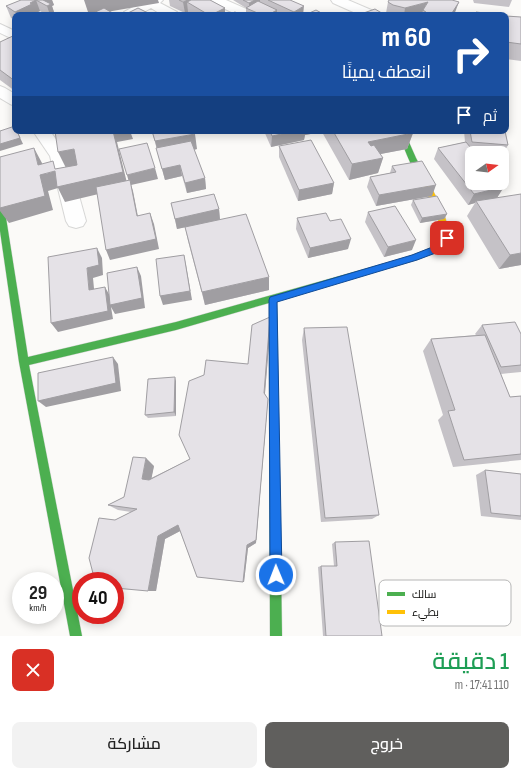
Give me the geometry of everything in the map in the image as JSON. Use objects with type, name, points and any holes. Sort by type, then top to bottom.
[{"type":"street","points":[[216,0],[242,12]]},
{"type":"street","points":[[337,0],[364,12]]},
{"type":"street","points":[[135,12],[153,2],[168,12]]},
{"type":"street","points":[[0,28],[12,34]]},
{"type":"street","points":[[0,91],[12,99]]},
{"type":"street","points":[[44,134],[59,156],[76,221]]},
{"type":"street","points":[[24,362],[176,326],[273,300],[414,258],[438,248],[447,238],[445,222],[410,155],[403,134]]},
{"type":"street","points":[[0,205],[24,362],[76,636]]},
{"type":"street","points":[[273,300],[276,636]]},
{"type":"building","points":[[21,0],[36,0],[30,3],[32,4],[15,12],[6,6]]},
{"type":"building","points":[[36,0],[43,0],[51,4],[47,6]]},
{"type":"building","points":[[191,0],[210,0],[225,8],[217,12],[204,12],[187,2]]},
{"type":"building","points":[[243,0],[255,0],[249,3]]},
{"type":"building","points":[[268,0],[290,0],[304,6],[294,12]]},
{"type":"building","points":[[389,0],[452,0],[459,2],[453,12],[426,12],[423,10],[428,2],[405,8],[388,2]]},
{"type":"building","points":[[258,1],[277,10],[273,12],[255,12],[246,8]]},
{"type":"building","points":[[104,8],[111,12],[95,12]]},
{"type":"building","points":[[138,8],[146,12],[130,12]]},
{"type":"building","points":[[375,9],[380,12],[366,12]]},
{"type":"building","points":[[509,16],[521,17],[521,44],[509,42]]},
{"type":"building","points":[[12,36],[12,79],[0,70],[0,42]]},
{"type":"building","points":[[12,127],[12,134],[18,134],[20,138],[0,144],[0,131]]},
{"type":"building","points":[[55,134],[114,134],[123,172],[57,187],[55,171],[40,175],[45,196],[0,208],[0,157],[34,148],[38,165],[53,161],[55,169],[77,165],[74,149],[58,152]]},
{"type":"building","points":[[153,134],[195,134],[155,141]]},
{"type":"building","points":[[271,134],[282,134],[272,136]]},
{"type":"building","points":[[335,134],[408,134],[368,142],[371,146],[374,145],[383,158],[352,164]]},
{"type":"building","points":[[471,134],[506,134],[508,145],[472,142]]},
{"type":"building","points":[[311,140],[334,183],[299,190],[279,146]]},
{"type":"building","points":[[191,141],[205,178],[185,183],[180,165],[162,169],[156,148]]},
{"type":"building","points":[[466,142],[469,146],[465,146],[465,182],[438,148]]},
{"type":"building","points":[[147,143],[155,168],[127,175],[119,149]]},
{"type":"building","points":[[422,161],[436,185],[379,195],[370,177],[396,172],[392,166]]},
{"type":"building","points":[[130,180],[137,216],[150,213],[156,239],[106,250],[96,187]]},
{"type":"building","points":[[471,190],[491,190],[474,194]]},
{"type":"building","points":[[214,194],[219,209],[175,219],[171,203]]},
{"type":"building","points":[[521,194],[521,253],[510,255],[476,201]]},
{"type":"building","points":[[437,196],[447,214],[422,218],[413,200]]},
{"type":"building","points":[[395,206],[416,240],[388,247],[368,212]]},
{"type":"building","points":[[326,213],[330,221],[341,219],[351,239],[310,248],[297,218]]},
{"type":"building","points":[[246,214],[269,277],[202,292],[185,227]]},
{"type":"building","points":[[97,248],[99,265],[87,268],[89,290],[105,287],[108,311],[51,323],[48,257]]},
{"type":"building","points":[[184,255],[190,291],[160,296],[156,259]]},
{"type":"building","points":[[137,267],[142,298],[110,305],[107,273]]},
{"type":"building","points":[[270,317],[264,393],[268,399],[256,540],[247,545],[243,582],[197,577],[178,525],[158,536],[148,591],[124,589],[124,572],[93,572],[89,558],[99,518],[115,520],[137,509],[108,505],[124,497],[133,457],[146,458],[142,479],[149,480],[190,459],[179,435],[189,381],[204,375],[206,360],[248,364],[252,325]]},
{"type":"building","points":[[515,322],[521,334],[521,365],[501,367],[482,325]]},
{"type":"building","points":[[347,327],[379,515],[325,518],[304,328]]},
{"type":"building","points":[[485,335],[510,397],[521,396],[521,454],[464,460],[448,411],[455,410],[431,339]]},
{"type":"building","points":[[113,357],[116,383],[38,401],[38,373]]},
{"type":"building","points":[[175,377],[174,412],[145,415],[148,379]]},
{"type":"building","points":[[485,470],[521,474],[521,516],[491,513]]},
{"type":"building","points":[[369,541],[379,614],[379,626],[381,626],[382,636],[326,636],[321,566],[337,566],[335,542]]},
{"type":"traffic: fast","points":[[402,134],[422,177]]},
{"type":"traffic: fast","points":[[0,205],[24,362],[76,636]]},
{"type":"traffic: fast","points":[[24,362],[176,326],[382,267]]},
{"type":"traffic: fast","points":[[273,300],[276,636]]},
{"type":"traffic: slow","points":[[382,267],[414,258],[438,248],[447,237],[439,210],[422,177]]},
{"type":"route","points":[[276,575],[273,300],[414,258],[438,248],[447,238]]}]
